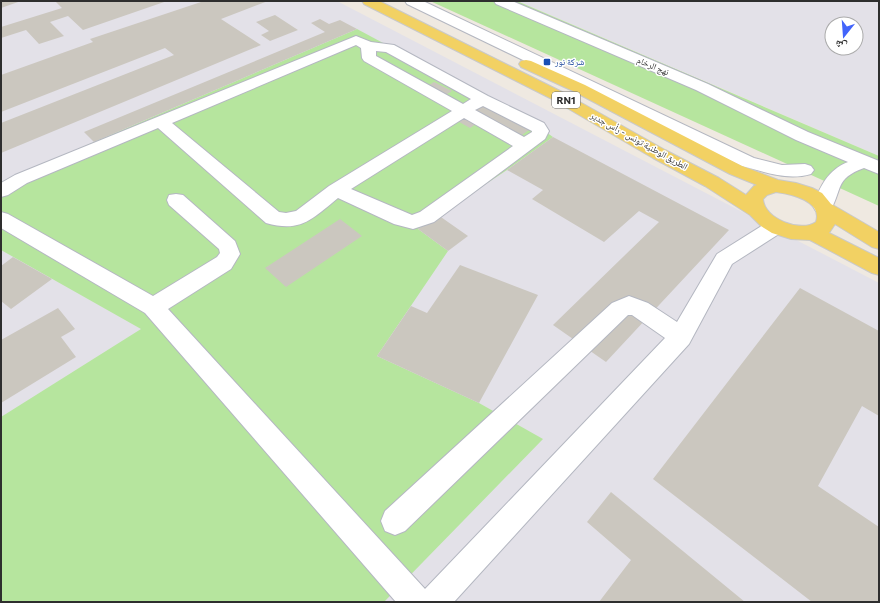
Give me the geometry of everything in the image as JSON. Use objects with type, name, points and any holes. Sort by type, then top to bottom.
[{"type":"main road","name":"الطريق الوطنية تونس - رأس جدير","points":[[369,1],[556,95],[659,154],[712,182],[756,210]]},
{"type":"main road","name":"الطريق الوطنية تونس - رأس جدير","points":[[394,1],[579,88],[736,170],[775,186]]},
{"type":"main road","name":"RN1","points":[[879,242],[824,207],[816,199],[798,189],[775,186],[759,191],[754,197],[753,203],[760,217],[775,227],[788,232],[801,234],[813,233],[879,267]]},
{"type":"main road","points":[[813,233],[822,229],[827,223],[828,216],[824,207]]},
{"type":"street","points":[[412,1],[748,162],[782,171],[805,170]]},
{"type":"street","name":"نهج الرخام","points":[[501,1],[702,86],[802,136],[872,165]]},
{"type":"street","points":[[1,191],[21,179],[352,41],[360,41],[368,46],[389,48],[482,99],[538,126],[541,130],[539,135],[427,217],[413,222],[401,219],[336,190]]},
{"type":"street","points":[[368,46],[368,58],[525,145]]},
{"type":"street","points":[[160,121],[273,218],[286,220],[302,217],[336,190],[464,112],[482,99]]},
{"type":"street","points":[[798,189],[805,170],[806,149],[802,136]]},
{"type":"street","points":[[824,207],[825,196],[838,174],[849,167],[872,165]]},
{"type":"street","points":[[153,307],[224,263],[230,254],[228,246],[176,200]]},
{"type":"street","points":[[1,219],[153,307],[416,602]]},
{"type":"street","points":[[433,602],[681,337],[724,260],[775,227]]},
{"type":"street","points":[[395,521],[620,309],[629,305],[640,309],[681,337]]},
{"type":"shaded area","points":[[1,1],[337,1],[879,283],[879,602],[1,602]]},
{"type":"shaded area","points":[[517,1],[879,1],[879,156],[735,94]]},
{"type":"green space","points":[[430,1],[517,1],[879,156],[879,206]]},
{"type":"green space","points":[[357,29],[536,125],[553,137],[507,170],[418,229],[448,251],[377,356],[479,403],[543,439],[384,602],[1,602],[1,417],[141,329],[1,250],[1,182]]},
{"type":"building","points":[[1,1],[21,1],[1,8]]},
{"type":"building","points":[[55,1],[167,1],[83,30],[68,16],[50,22],[64,36],[39,44],[26,30],[1,38],[1,27],[62,8]]},
{"type":"building","points":[[204,1],[268,1],[221,19],[261,45],[1,153],[1,123],[174,55],[165,48],[1,112],[1,75],[93,42],[90,39]]},
{"type":"building","points":[[275,15],[298,30],[270,41],[261,35],[269,31],[256,22]]},
{"type":"building","points":[[320,19],[329,24],[340,20],[357,29],[94,142],[84,132],[325,32],[311,23]]},
{"type":"building","points":[[434,82],[452,91],[439,99],[421,90]]},
{"type":"building","points":[[482,97],[536,125],[519,137],[485,118],[470,128],[450,117]]},
{"type":"building","points":[[553,137],[729,230],[606,362],[553,325],[659,222],[639,211],[604,242],[532,199],[543,190],[507,170]]},
{"type":"building","points":[[438,215],[468,236],[448,251],[418,229]]},
{"type":"building","points":[[340,219],[362,236],[286,287],[265,268]]},
{"type":"building","points":[[13,257],[52,279],[11,309],[1,301],[1,266]]},
{"type":"building","points":[[460,265],[538,295],[479,403],[377,356],[411,306],[427,313]]},
{"type":"building","points":[[800,288],[879,331],[879,416],[862,406],[818,486],[879,527],[879,602],[812,602],[653,479]]},
{"type":"building","points":[[58,308],[75,329],[61,337],[76,357],[1,403],[1,340]]},
{"type":"building","points":[[611,492],[745,602],[599,602],[631,560],[587,522]]},
{"type":"place","name":"شركة نور","points":[[547,62]]}]
